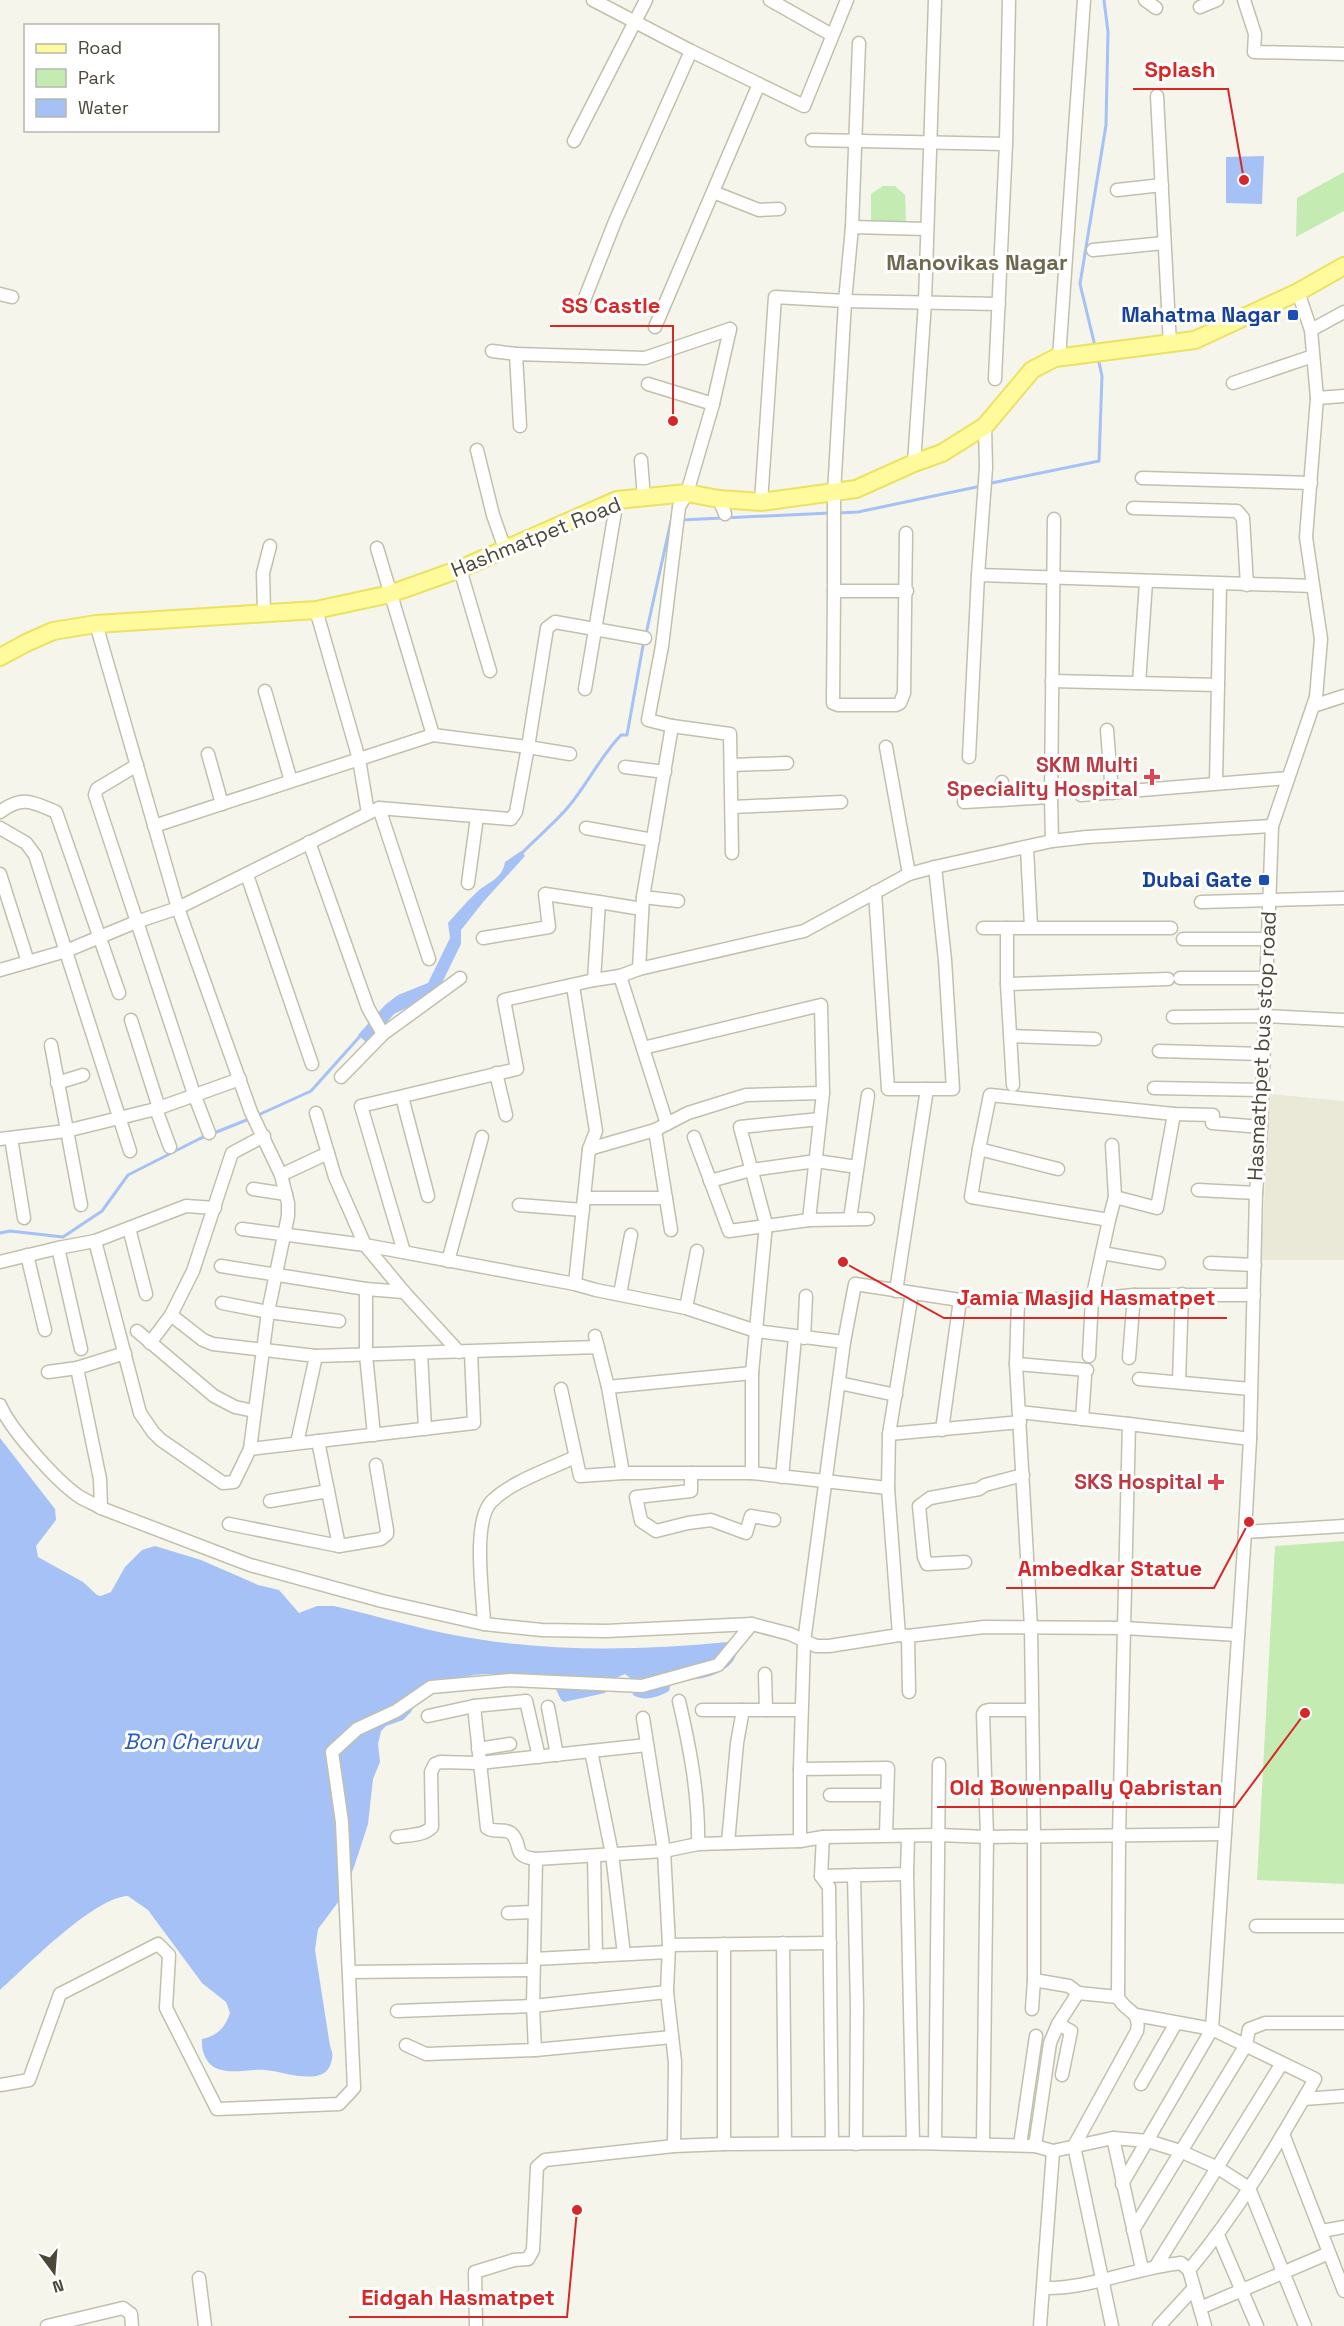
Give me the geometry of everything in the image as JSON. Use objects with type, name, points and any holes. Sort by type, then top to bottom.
[{"type":"main road","name":"Hashmatpet Road","points":[[0,657],[53,630],[96,624],[316,610],[390,594],[460,568],[617,500],[644,498],[683,500],[722,506],[761,502],[834,500],[914,463],[942,453],[985,426],[1032,370],[1066,357],[1195,340],[1298,292],[1344,266]]},
{"type":"street","points":[[593,0],[804,106],[847,0]]},
{"type":"street","points":[[574,141],[646,0]]},
{"type":"street","points":[[770,0],[832,35]]},
{"type":"street","points":[[914,463],[924,302],[935,0]]},
{"type":"street","points":[[995,379],[1006,144],[1009,0]]},
{"type":"street","points":[[1066,357],[1084,0]]},
{"type":"street","points":[[1145,0],[1156,8]]},
{"type":"street","points":[[1200,7],[1217,0]]},
{"type":"street","points":[[1244,0],[1255,34],[1254,51],[1344,54]]},
{"type":"street","points":[[859,43],[852,227],[845,301],[833,524],[833,703],[884,706],[900,703],[904,693],[906,533]]},
{"type":"street","points":[[581,308],[616,219],[691,51]]},
{"type":"street","points":[[655,327],[759,84]]},
{"type":"street","points":[[1157,96],[1170,345]]},
{"type":"street","points":[[812,140],[1006,144]]},
{"type":"street","points":[[1117,190],[1162,185]]},
{"type":"street","points":[[713,192],[759,210],[779,209]]},
{"type":"street","points":[[852,227],[927,230]]},
{"type":"street","points":[[1093,250],[1164,243]]},
{"type":"street","name":"Hasmathpet bus stop road","points":[[1212,2029],[1250,1439],[1256,1193],[1261,1127],[1272,826],[1319,681],[1321,639],[1306,537],[1317,398],[1311,330],[1298,292]]},
{"type":"street","points":[[761,502],[775,297],[845,301],[999,304]]},
{"type":"street","points":[[1311,330],[1344,312]]},
{"type":"street","points":[[492,351],[516,354],[645,358],[730,329],[713,404],[674,529],[662,646],[648,720],[672,726],[730,734],[732,853]]},
{"type":"street","points":[[516,354],[520,426]]},
{"type":"street","points":[[1233,383],[1313,356]]},
{"type":"street","points":[[648,384],[713,404]]},
{"type":"street","points":[[1317,398],[1344,396]]},
{"type":"street","points":[[969,757],[986,468],[985,426]]},
{"type":"street","points":[[477,450],[493,515],[505,549]]},
{"type":"street","points":[[640,460],[644,498]]},
{"type":"street","points":[[1142,478],[1311,483]]},
{"type":"street","points":[[585,689],[617,500]]},
{"type":"street","points":[[1133,508],[1237,511],[1243,518],[1247,585]]},
{"type":"street","points":[[1052,841],[1050,797],[1054,519]]},
{"type":"street","points":[[264,612],[263,573],[270,546]]},
{"type":"street","points":[[377,548],[433,735]]},
{"type":"street","points":[[460,568],[490,671]]},
{"type":"street","points":[[978,575],[1313,586]]},
{"type":"street","points":[[1139,683],[1146,582]]},
{"type":"street","points":[[1216,783],[1220,584]]},
{"type":"street","points":[[834,591],[907,591]]},
{"type":"street","points":[[316,610],[373,811],[429,959]]},
{"type":"street","points":[[0,970],[66,951],[136,922],[178,908],[373,811],[512,819],[516,812],[528,747],[547,628],[555,622],[645,638]]},
{"type":"street","points":[[95,1241],[140,1413],[161,1440],[224,1483],[234,1482],[250,1449],[268,1312],[288,1216],[286,1194],[281,1175],[251,1112],[178,908],[96,624]]},
{"type":"street","points":[[1052,681],[1218,685]]},
{"type":"street","points":[[265,691],[291,781]]},
{"type":"street","points":[[1312,706],[1344,696]]},
{"type":"street","points":[[639,969],[643,903],[672,726]]},
{"type":"street","points":[[1107,730],[1112,794]]},
{"type":"street","points":[[154,826],[433,735],[570,754]]},
{"type":"street","points":[[886,747],[909,874]]},
{"type":"street","points":[[208,754],[222,804]]},
{"type":"street","points":[[732,765],[787,764]]},
{"type":"street","points":[[137,765],[95,792],[136,922],[209,1133]]},
{"type":"street","points":[[625,767],[665,772]]},
{"type":"street","points":[[1081,795],[1288,778]]},
{"type":"street","points":[[1002,782],[1002,800]]},
{"type":"street","points":[[964,802],[1050,797]]},
{"type":"street","points":[[0,812],[12,804],[23,801],[33,802],[56,812],[119,993]]},
{"type":"street","points":[[733,807],[841,802]]},
{"type":"street","points":[[468,883],[477,817]]},
{"type":"street","points":[[404,1252],[361,1106],[517,1069],[504,1000],[620,976],[639,969],[804,931],[909,874],[935,867],[1052,841],[1272,826]]},
{"type":"street","points":[[586,828],[653,840]]},
{"type":"street","points":[[0,830],[32,848],[130,1151]]},
{"type":"street","points":[[309,842],[368,1008],[383,1034]]},
{"type":"street","points":[[1027,848],[1031,927]]},
{"type":"street","points":[[875,892],[888,1089],[953,1089],[945,960],[935,867]]},
{"type":"street","points":[[0,874],[28,962]]},
{"type":"street","points":[[247,875],[312,1064]]},
{"type":"street","points":[[483,938],[549,927],[545,894],[599,902],[678,901]]},
{"type":"street","points":[[1202,902],[1269,902],[1344,898]]},
{"type":"street","points":[[594,980],[599,902]]},
{"type":"street","points":[[983,928],[1171,928]]},
{"type":"street","points":[[1007,928],[1007,984],[1013,1085]]},
{"type":"street","points":[[1183,939],[1267,939]]},
{"type":"street","points":[[620,976],[667,1124]]},
{"type":"street","points":[[341,1077],[383,1034],[460,978]]},
{"type":"street","points":[[1007,984],[1266,978]]},
{"type":"street","points":[[573,986],[597,1131],[589,1149],[575,1284]]},
{"type":"street","points":[[643,1048],[821,1005],[823,1093],[809,1220]]},
{"type":"street","points":[[1173,1017],[1265,1016],[1344,1020]]},
{"type":"street","points":[[130,1020],[170,1147]]},
{"type":"street","points":[[1011,1036],[1095,1039]]},
{"type":"street","points":[[51,1045],[81,1205]]},
{"type":"street","points":[[1160,1051],[1263,1054]]},
{"type":"street","points":[[496,1073],[506,1115]]},
{"type":"street","points":[[57,1083],[83,1075]]},
{"type":"street","points":[[24,1218],[5,1139],[66,1131],[121,1119],[158,1109],[240,1079]]},
{"type":"street","points":[[1154,1088],[1262,1090]]},
{"type":"street","points":[[896,1291],[927,1089]]},
{"type":"street","points":[[589,1149],[655,1130],[688,1113],[746,1095],[823,1093]]},
{"type":"street","points":[[850,1219],[868,1095]]},
{"type":"street","points":[[1109,1220],[971,1197],[990,1095],[1174,1114],[1213,1115],[1212,1123],[1261,1127]]},
{"type":"street","points":[[402,1097],[428,1196]]},
{"type":"street","points":[[250,1449],[474,1423],[465,1352],[404,1292],[365,1245],[335,1178],[316,1113]]},
{"type":"street","points":[[1115,1197],[1157,1208],[1174,1114]]},
{"type":"street","points":[[752,1473],[752,1373],[766,1224],[740,1127],[820,1119]]},
{"type":"street","points":[[655,1130],[671,1230]]},
{"type":"street","points":[[150,1343],[171,1315],[193,1271],[232,1153],[261,1131]]},
{"type":"street","points":[[448,1261],[482,1137]]},
{"type":"street","points":[[694,1137],[729,1231],[766,1224],[809,1220],[868,1219]]},
{"type":"street","points":[[1089,1356],[1092,1299],[1115,1197],[1112,1145]]},
{"type":"street","points":[[979,1149],[1058,1169]]},
{"type":"street","points":[[281,1175],[328,1153]]},
{"type":"street","points":[[711,1181],[751,1170],[816,1161],[857,1167]]},
{"type":"street","points":[[254,1189],[286,1194]]},
{"type":"street","points":[[1197,1190],[1256,1193]]},
{"type":"street","points":[[519,1205],[583,1204],[666,1198]]},
{"type":"street","points":[[0,1262],[95,1241],[186,1206],[215,1208]]},
{"type":"street","points":[[129,1228],[146,1294]]},
{"type":"street","points":[[242,1229],[365,1245],[575,1284],[686,1308],[756,1331],[844,1342]]},
{"type":"street","points":[[620,1294],[631,1235]]},
{"type":"street","points":[[58,1248],[81,1349]]},
{"type":"street","points":[[686,1308],[697,1251]]},
{"type":"street","points":[[1102,1253],[1159,1263]]},
{"type":"street","points":[[27,1255],[45,1330]]},
{"type":"street","points":[[1210,1263],[1255,1265]]},
{"type":"street","points":[[221,1266],[366,1289],[404,1292]]},
{"type":"street","points":[[800,1841],[804,1642],[844,1342],[855,1284],[960,1300],[1092,1299],[1182,1294],[1254,1295]]},
{"type":"street","points":[[366,1289],[366,1355],[374,1435]]},
{"type":"street","points":[[909,1692],[888,1488],[889,1434],[912,1293]]},
{"type":"street","points":[[1179,1381],[1182,1294]]},
{"type":"street","points":[[1129,1358],[1134,1295]]},
{"type":"street","points":[[782,1477],[806,1296]]},
{"type":"street","points":[[942,1430],[960,1300]]},
{"type":"street","points":[[1018,1301],[1016,1364],[1031,1627],[1034,1836],[1032,2009]]},
{"type":"street","points":[[222,1303],[268,1312],[339,1321]]},
{"type":"street","points":[[171,1315],[202,1340],[213,1344],[316,1356],[465,1352],[596,1342],[608,1388],[623,1473]]},
{"type":"street","points":[[137,1331],[214,1396],[235,1407],[254,1411]]},
{"type":"street","points":[[48,1372],[77,1368],[125,1353]]},
{"type":"street","points":[[422,1353],[425,1429]]},
{"type":"street","points":[[297,1443],[316,1356]]},
{"type":"street","points":[[1016,1364],[1086,1373],[1082,1419]]},
{"type":"street","points":[[77,1368],[100,1479],[101,1508]]},
{"type":"street","points":[[608,1388],[752,1373]]},
{"type":"street","points":[[1138,1379],[1250,1389]]},
{"type":"street","points":[[839,1383],[896,1395]]},
{"type":"street","points":[[561,1389],[580,1476],[623,1473],[752,1473],[888,1488]]},
{"type":"street","points":[[0,1404],[11,1426],[61,1481],[79,1496],[101,1508],[250,1565],[382,1601],[484,1624],[542,1630],[606,1631],[752,1624],[790,1634],[816,1646],[984,1627],[1124,1628],[1238,1635]]},
{"type":"street","points":[[889,1434],[942,1430],[1020,1417],[1082,1419],[1250,1439]]},
{"type":"street","points":[[1129,1424],[1119,1835],[1118,1998],[1136,2015],[1212,2029],[1315,2079],[1283,2134],[1218,2235],[1189,2270]]},
{"type":"street","points":[[318,1441],[339,1546]]},
{"type":"street","points":[[484,1624],[480,1534],[482,1517],[490,1503],[508,1489],[575,1456]]},
{"type":"street","points":[[229,1524],[339,1546],[381,1539],[387,1534],[376,1465]]},
{"type":"street","points":[[691,1473],[691,1491],[636,1497],[641,1521],[656,1532],[688,1523],[711,1520],[746,1533],[751,1516],[774,1520]]},
{"type":"street","points":[[965,1562],[927,1564],[924,1557],[919,1506],[930,1498],[979,1489],[985,1485],[1023,1475]]},
{"type":"street","points":[[270,1501],[327,1491]]},
{"type":"street","points":[[1245,1532],[1344,1526]]},
{"type":"street","points":[[0,2085],[29,2080],[60,1994],[158,1944],[168,1955],[166,2008],[218,2109],[339,2104],[354,2088],[342,1822],[332,1752],[357,1729],[396,1711],[431,1687],[511,1680],[642,1686],[718,1665],[752,1624]]},
{"type":"street","points":[[765,1674],[766,1710]]},
{"type":"street","points":[[428,1716],[474,1706],[526,1701],[539,1757]]},
{"type":"street","points":[[679,1701],[688,1740],[699,1814],[698,1844]]},
{"type":"street","points":[[474,1706],[487,1828],[492,1831],[511,1833],[520,1854],[536,1860],[664,1851],[698,1844],[800,1841],[823,1837],[1225,1834]]},
{"type":"street","points":[[548,1707],[557,1755]]},
{"type":"street","points":[[702,1710],[801,1710]]},
{"type":"street","points":[[728,1843],[737,1743],[743,1710]]},
{"type":"street","points":[[983,2144],[987,1837],[983,1714],[989,1710],[1032,1710]]},
{"type":"street","points":[[643,1718],[664,1851],[668,1949],[667,1992],[675,2062],[674,2146]]},
{"type":"street","points":[[478,1749],[510,1744]]},
{"type":"street","points":[[397,1837],[423,1833],[432,1827],[431,1772],[435,1764],[440,1762],[479,1763],[647,1745]]},
{"type":"street","points":[[591,1751],[612,1854],[624,1954]]},
{"type":"street","points":[[935,2143],[939,1764]]},
{"type":"street","points":[[800,1769],[888,1768],[886,1835]]},
{"type":"street","points":[[830,1795],[886,1795]]},
{"type":"street","points":[[908,1836],[913,2143]]},
{"type":"street","points":[[823,1837],[820,1876],[829,1887],[832,2143]]},
{"type":"street","points":[[594,1856],[596,1956]]},
{"type":"street","points":[[535,2050],[532,2006],[536,1860]]},
{"type":"street","points":[[820,1876],[907,1874]]},
{"type":"street","points":[[854,1875],[857,2006],[856,2144]]},
{"type":"street","points":[[508,1913],[533,1912]]},
{"type":"street","points":[[1257,1926],[1344,1926]]},
{"type":"street","points":[[349,1972],[534,1964],[724,1944],[830,1942]]},
{"type":"street","points":[[783,1943],[785,2143]]},
{"type":"street","points":[[724,1944],[724,2144]]},
{"type":"street","points":[[1034,1980],[1069,1986],[1078,1993],[1118,1998]]},
{"type":"street","points":[[397,2011],[532,2006],[667,1992]]},
{"type":"street","points":[[1035,2146],[1050,2043],[1058,2024],[1078,1993]]},
{"type":"street","points":[[1112,2326],[1074,2145],[1137,2031],[1139,2023],[1136,2015]]},
{"type":"street","points":[[1133,2230],[1246,2045],[1249,2029],[1265,2024],[1344,2023]]},
{"type":"street","points":[[1058,2024],[1071,2031],[1062,2075]]},
{"type":"street","points":[[1141,2084],[1176,2024]]},
{"type":"street","points":[[1122,2184],[1212,2029]]},
{"type":"street","points":[[1020,2145],[1036,2036]]},
{"type":"street","points":[[406,2045],[426,2054],[535,2050],[672,2037]]},
{"type":"street","points":[[1156,2266],[1282,2063]]},
{"type":"street","points":[[1304,2099],[1344,2096]]},
{"type":"street","points":[[1283,2134],[1344,2291]]},
{"type":"street","points":[[1113,2138],[1142,2269]]},
{"type":"street","points":[[476,2326],[475,2272],[514,2259],[528,2259],[533,2250],[537,2167],[544,2160],[674,2146],[724,2144],[983,2144],[1035,2146],[1053,2151],[1113,2138],[1148,2141],[1180,2151],[1218,2168],[1249,2188],[1305,2326]]},
{"type":"street","points":[[1040,2326],[1053,2151]]},
{"type":"street","points":[[1322,2231],[1344,2227]]},
{"type":"street","points":[[1218,2235],[1257,2326]]},
{"type":"street","points":[[1200,2308],[1329,2253]]},
{"type":"street","points":[[1042,2288],[1062,2289],[1102,2281],[1142,2269],[1181,2263],[1189,2270],[1205,2326]]},
{"type":"street","points":[[198,2278],[205,2326]]},
{"type":"street","points":[[1159,2326],[1194,2288]]},
{"type":"street","points":[[47,2326],[123,2308],[131,2314],[132,2326]]},
{"type":"shaded area","points":[[1270,1094],[1344,1101],[1344,1260],[1261,1260]]},
{"type":"green space","points":[[1344,172],[1344,211],[1296,237],[1297,198]]},
{"type":"green space","points":[[883,186],[895,186],[905,195],[906,220],[904,225],[871,223],[871,194]]},
{"type":"green space","points":[[1344,1541],[1344,1884],[1257,1880],[1275,1546]]},
{"type":"water","points":[[1264,156],[1262,204],[1226,203],[1226,157]]},
{"type":"water","points":[[521,851],[525,856],[461,930],[461,944],[437,993],[394,1014],[368,1044],[358,1035],[385,1005],[398,995],[428,983],[450,938],[448,923],[472,896],[501,873],[505,862]]},
{"type":"water","name":"Bon Cheruvu","points":[[0,1438],[55,1509],[56,1520],[36,1546],[38,1557],[83,1582],[97,1595],[101,1596],[111,1592],[125,1567],[142,1550],[155,1546],[201,1560],[258,1585],[279,1590],[299,1613],[317,1606],[334,1606],[459,1636],[539,1646],[634,1648],[728,1642],[737,1649],[736,1655],[729,1666],[710,1676],[694,1679],[672,1678],[669,1691],[651,1698],[633,1695],[630,1678],[625,1674],[611,1680],[605,1693],[564,1702],[554,1685],[495,1674],[461,1678],[421,1693],[411,1712],[403,1720],[386,1726],[381,1731],[378,1744],[380,1762],[373,1779],[368,1824],[342,1897],[318,1929],[315,1950],[332,2053],[327,2071],[320,2075],[302,2076],[265,2070],[218,2069],[205,2057],[202,2039],[212,2036],[226,2023],[230,2013],[226,2002],[202,1983],[148,1910],[128,1896],[114,1899],[80,1920],[61,1934],[0,1990]]},
{"type":"waterway","points":[[1095,346],[1080,284],[1106,125],[1108,32],[1104,0]]},
{"type":"waterway","points":[[987,484],[1099,461],[1102,376],[1098,358]]},
{"type":"waterway","points":[[837,513],[858,512],[981,486]]},
{"type":"waterway","points":[[681,520],[830,513]]},
{"type":"waterway","points":[[646,634],[671,521],[675,521]]},
{"type":"waterway","points":[[520,855],[569,806],[621,735],[627,735],[644,640]]},
{"type":"waterway","points":[[256,1116],[311,1091],[362,1034]]},
{"type":"waterway","points":[[0,1233],[10,1231],[63,1237],[102,1211],[128,1175],[199,1139],[249,1119]]},
{"type":"place","name":"Splash","points":[[1244,180]]},
{"type":"place","name":"Mahatma Nagar","points":[[1293,315]]},
{"type":"place","name":"SS Castle","points":[[673,421]]},
{"type":"place","name":"SKM Multi Speciality Hospital","points":[[1152,777]]},
{"type":"place","name":"Dubai Gate","points":[[1264,880]]},
{"type":"place","name":"Jamia Masjid Hasmatpet","points":[[843,1262]]},
{"type":"place","name":"SKS Hospital","points":[[1216,1482]]},
{"type":"place","name":"Ambedkar Statue","points":[[1249,1522]]},
{"type":"place","name":"Old Bowenpally Qabristan","points":[[1305,1713]]},
{"type":"place","name":"Eidgah Hasmatpet","points":[[577,2210]]},
{"type":"district","name":"Manovikas Nagar","points":[[977,262]]}]
